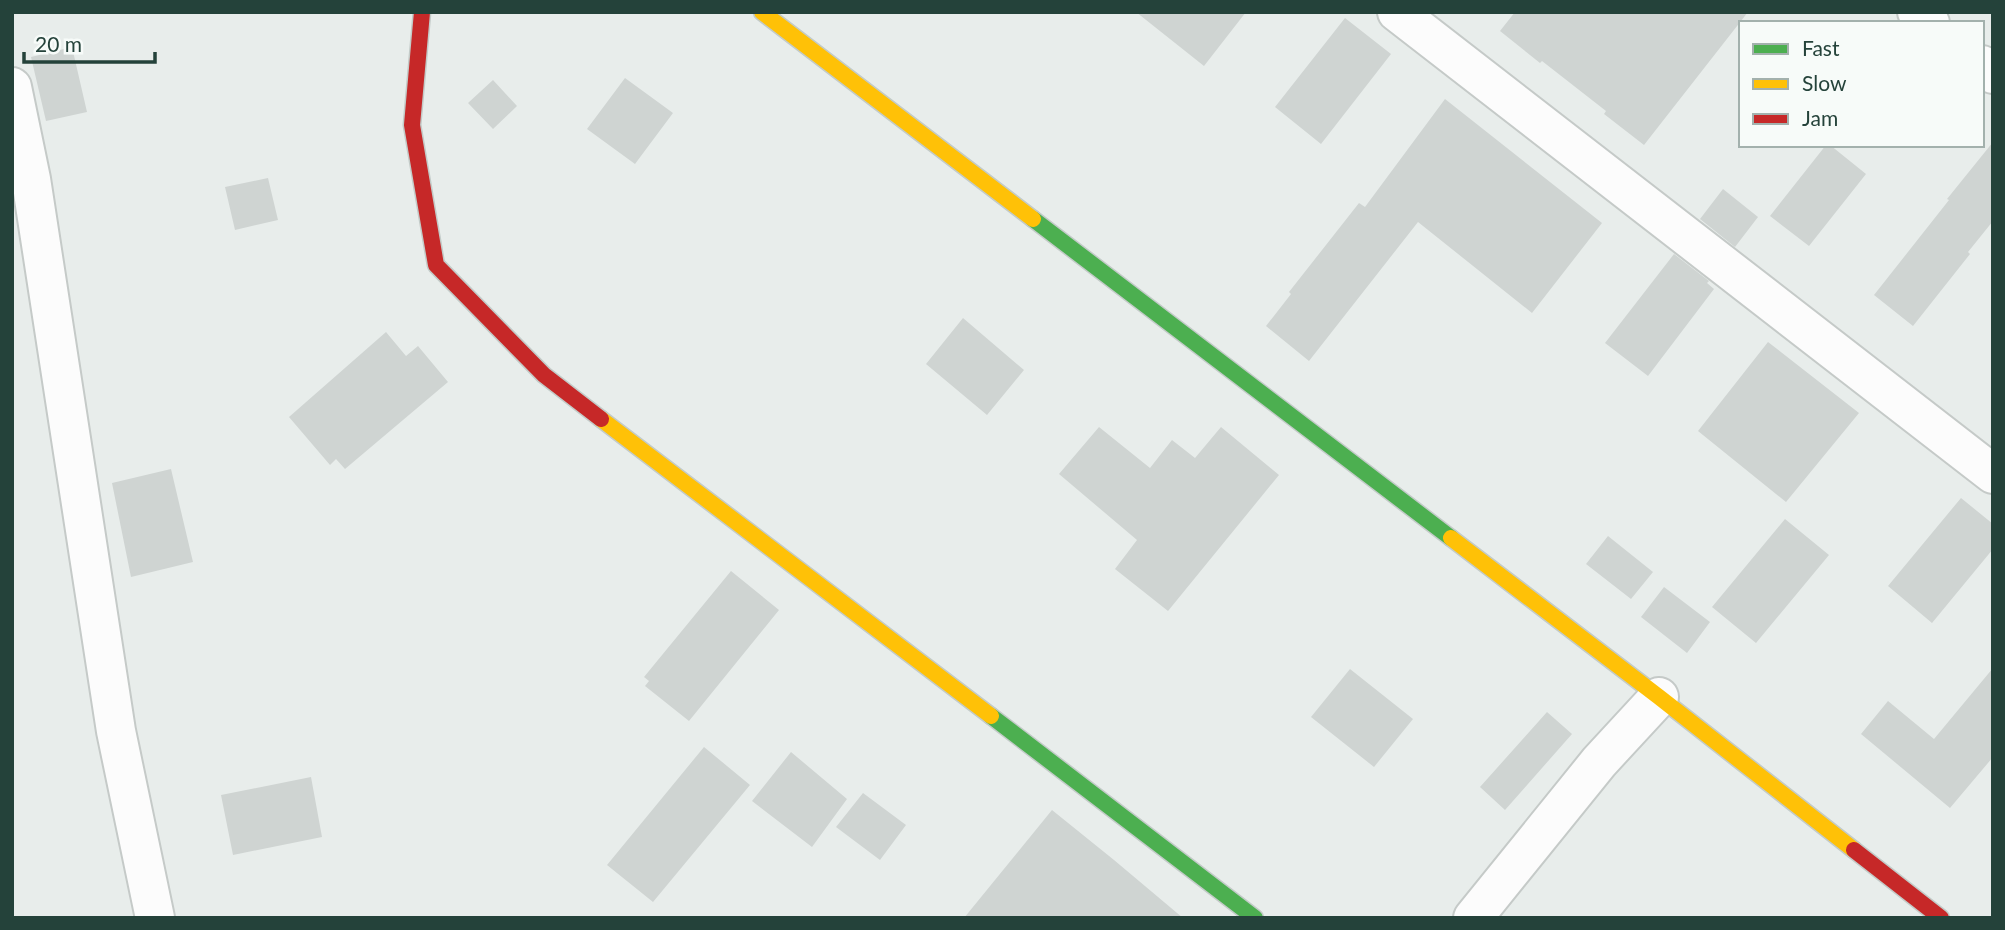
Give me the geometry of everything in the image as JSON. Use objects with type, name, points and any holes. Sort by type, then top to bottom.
[{"type":"street","points":[[422,12],[412,125],[436,265],[544,375],[1255,918]]},
{"type":"street","points":[[762,12],[1659,697],[1941,918]]},
{"type":"street","points":[[1397,12],[1993,474]]},
{"type":"street","points":[[12,87],[31,179],[116,731],[155,918]]},
{"type":"street","points":[[1473,918],[1599,762],[1659,697]]},
{"type":"building","points":[[1136,12],[1246,12],[1204,66]]},
{"type":"building","points":[[1515,12],[1748,12],[1644,145],[1604,114],[1606,111],[1500,31]]},
{"type":"building","points":[[1345,18],[1391,54],[1321,144],[1275,107]]},
{"type":"building","points":[[72,47],[87,112],[46,121],[31,57]]},
{"type":"building","points":[[625,78],[673,113],[635,164],[587,129]]},
{"type":"building","points":[[493,80],[517,106],[493,129],[468,103]]},
{"type":"building","points":[[1445,99],[1602,223],[1532,313],[1418,222],[1309,361],[1266,326],[1291,294],[1289,292],[1359,203],[1365,207]]},
{"type":"building","points":[[1993,142],[1993,221],[1913,326],[1874,295]]},
{"type":"building","points":[[1824,147],[1832,147],[1866,174],[1809,246],[1770,216]]},
{"type":"building","points":[[268,178],[278,220],[235,230],[225,187]]},
{"type":"building","points":[[1723,189],[1758,217],[1735,247],[1700,219]]},
{"type":"building","points":[[1674,254],[1709,281],[1707,283],[1714,289],[1648,376],[1605,343]]},
{"type":"building","points":[[963,318],[1024,370],[987,415],[926,364]]},
{"type":"building","points":[[386,332],[406,356],[418,346],[448,382],[345,469],[336,459],[330,465],[289,417]]},
{"type":"building","points":[[1768,342],[1859,413],[1786,502],[1698,431]]},
{"type":"building","points":[[1099,427],[1150,468],[1172,440],[1195,458],[1221,427],[1279,475],[1168,611],[1115,569],[1137,540],[1059,474]]},
{"type":"building","points":[[171,469],[193,562],[131,577],[112,483]]},
{"type":"building","points":[[1961,498],[1993,524],[1993,549],[1932,623],[1888,586]]},
{"type":"building","points":[[1785,519],[1829,555],[1756,643],[1712,607]]},
{"type":"building","points":[[1608,536],[1653,572],[1631,599],[1586,564]]},
{"type":"building","points":[[731,571],[779,610],[689,721],[645,686],[649,681],[644,677]]},
{"type":"building","points":[[1664,587],[1710,622],[1687,653],[1641,617]]},
{"type":"building","points":[[1993,668],[1993,757],[1950,808],[1861,734],[1888,701],[1934,739]]},
{"type":"building","points":[[1350,669],[1413,719],[1374,767],[1311,717]]},
{"type":"building","points":[[1547,712],[1572,734],[1505,810],[1480,787]]},
{"type":"building","points":[[704,747],[750,785],[653,902],[607,865]]},
{"type":"building","points":[[791,752],[847,799],[812,847],[752,801]]},
{"type":"building","points":[[311,777],[322,837],[233,855],[221,795]]},
{"type":"building","points":[[863,793],[906,825],[880,860],[836,827]]},
{"type":"building","points":[[1052,810],[1114,860],[1183,918],[964,918]]},
{"type":"traffic: fast","points":[[1033,219],[1451,538]]},
{"type":"traffic: fast","points":[[991,716],[1255,918]]},
{"type":"traffic: slow","points":[[762,12],[1033,219]]},
{"type":"traffic: slow","points":[[601,419],[991,716]]},
{"type":"traffic: slow","points":[[1451,538],[1854,850]]},
{"type":"traffic: jam","points":[[422,12],[412,125],[436,265],[544,375],[601,419]]},
{"type":"traffic: jam","points":[[1854,850],[1941,918]]}]
